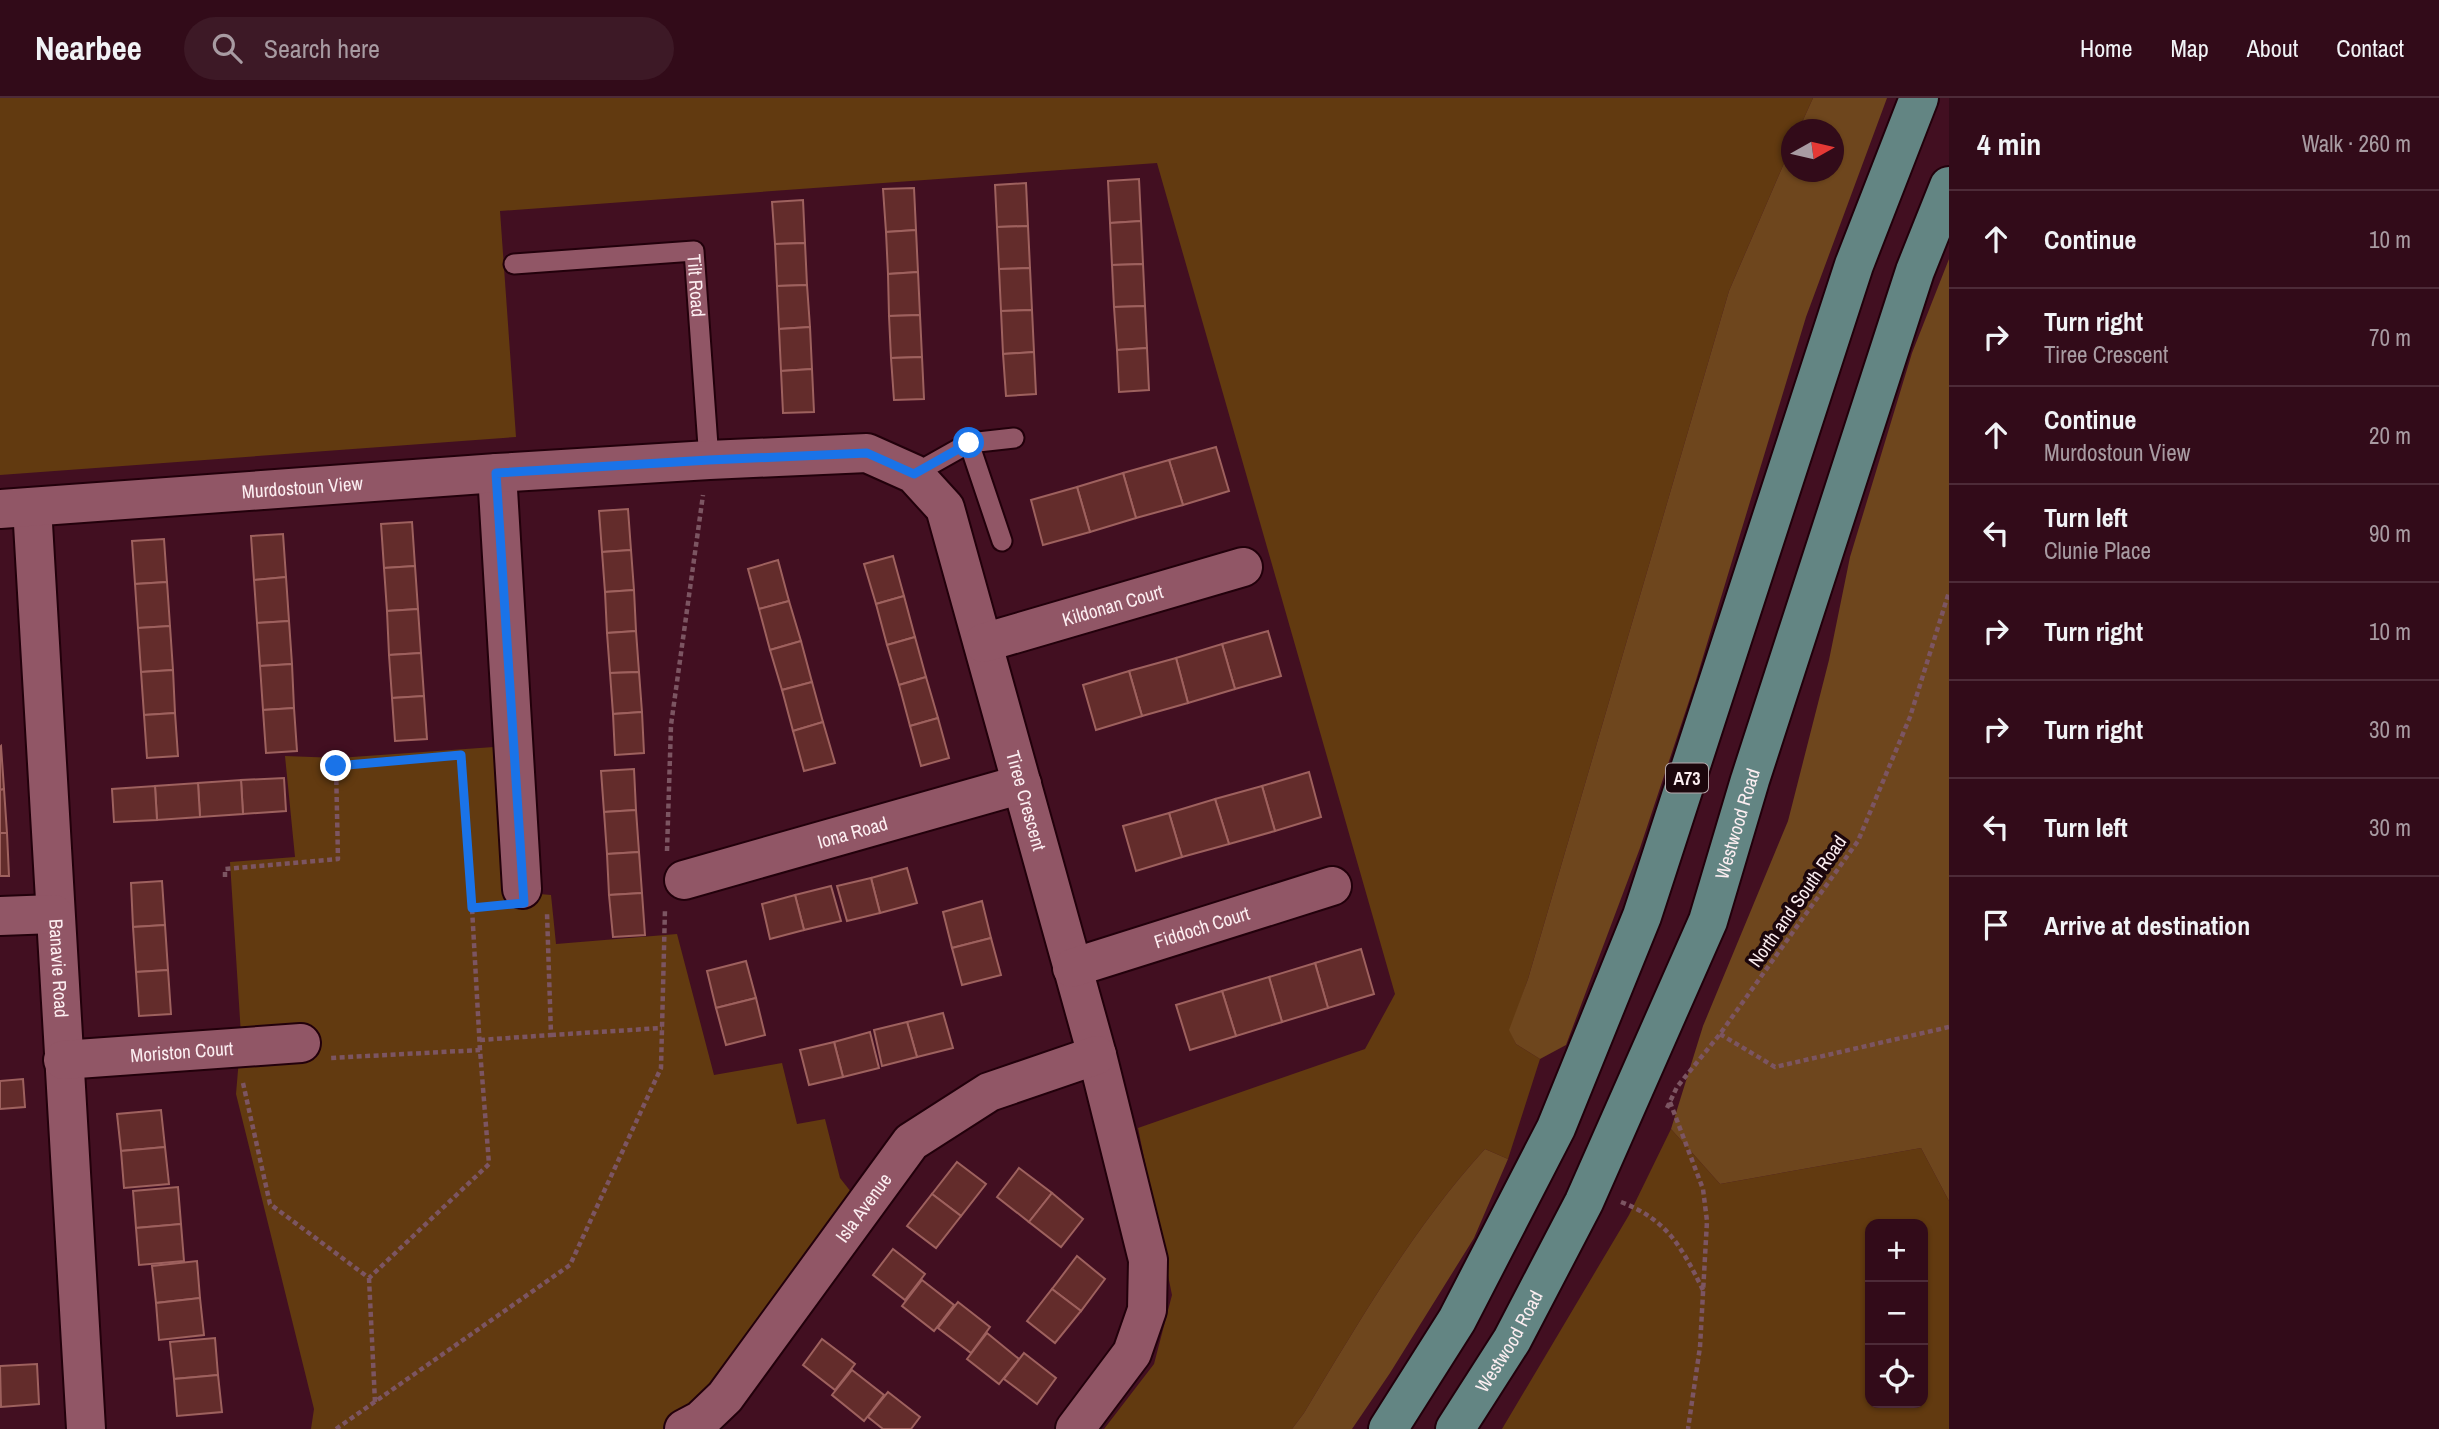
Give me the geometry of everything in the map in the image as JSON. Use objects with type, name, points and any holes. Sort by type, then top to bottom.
[{"type":"main road","name":"A73","points":[[1388,1429],[1457,1320],[1556,1128],[1642,916],[1854,265],[1919,98]]},
{"type":"main road","name":"Westwood Road","points":[[1455,1429],[1512,1340],[1584,1202],[1708,920],[1915,271],[1949,186]]},
{"type":"street","name":"Tiree Crescent","points":[[603,467],[867,453],[914,474],[945,508],[1097,1055],[1148,1260],[1147,1310],[1132,1353],[1075,1429]]},
{"type":"street","name":"Murdostoun View","points":[[16,508],[603,467]]},
{"type":"street","points":[[496,473],[523,896]]},
{"type":"street","name":"Banavie Road","points":[[16,508],[54,914],[86,1429]]},
{"type":"street","name":"Kildonan Court","points":[[984,643],[1243,567]]},
{"type":"street","name":"Iona Road","points":[[672,878],[1022,784]]},
{"type":"street","name":"Fiddoch Court","points":[[1072,968],[1332,886]]},
{"type":"street","points":[[0,916],[54,914]]},
{"type":"street","name":"Moriston Court","points":[[63,1060],[301,1043]]},
{"type":"street","name":"Isla Avenue","points":[[684,1429],[701,1420],[725,1397],[911,1142],[989,1092],[1097,1055]]},
{"type":"lane","name":"Tilt Road","points":[[514,264],[694,251],[709,460]]},
{"type":"lane","points":[[914,474],[969,443],[1014,438]]},
{"type":"lane","points":[[969,443],[1002,541]]},
{"type":"path","points":[[337,1429],[570,1265],[661,1068],[672,878],[671,725],[709,460]]},
{"type":"path","name":"North and South Road","points":[[1664,1115],[1677,1087],[1720,1034],[1858,841],[1910,717],[1949,592]]},
{"type":"path","points":[[225,877],[225,869],[338,859],[336,766],[461,755],[489,1164],[369,1278],[375,1402]]},
{"type":"path","points":[[472,908],[523,896],[547,904],[551,1035]]},
{"type":"path","points":[[1720,1034],[1774,1067],[1949,1027]]},
{"type":"path","points":[[480,1040],[662,1028]]},
{"type":"path","points":[[301,1043],[303,1059],[480,1050]]},
{"type":"path","points":[[244,1047],[241,1078],[270,1204],[369,1278]]},
{"type":"path","points":[[1670,1102],[1703,1189],[1707,1221],[1700,1347],[1688,1429]]},
{"type":"path","points":[[1626,1189],[1620,1202],[1640,1209],[1655,1219],[1682,1248],[1703,1290]]},
{"type":"shaded area","points":[[0,98],[1813,98],[1804,119],[1781,119],[1781,170],[1729,291],[1528,979],[1510,1030],[1516,1044],[1540,1059],[1508,1159],[1485,1149],[1459,1179],[1388,1276],[1292,1429],[1104,1429],[1154,1364],[1172,1295],[1138,1128],[1365,1049],[1395,994],[1157,163],[500,211],[516,437],[0,475]]},
{"type":"shaded area","points":[[1813,98],[1887,98],[1806,317],[1696,680],[1640,848],[1566,1045],[1540,1059],[1516,1044],[1509,1030],[1528,979],[1729,291],[1781,170],[1781,182],[1844,182],[1844,119],[1804,119]]},
{"type":"shaded area","points":[[1949,259],[1949,1201],[1921,1148],[1720,1184],[1671,1129],[1703,1026],[1788,821],[1829,660],[1850,557],[1912,353]]},
{"type":"shaded area","points":[[508,746],[516,892],[551,895],[556,944],[677,934],[714,1075],[782,1063],[797,1124],[825,1119],[840,1178],[855,1197],[719,1394],[669,1429],[311,1429],[314,1409],[236,1094],[241,1035],[230,862],[295,857],[285,756],[338,758]]},
{"type":"shaded area","points":[[1671,1129],[1720,1184],[1921,1148],[1949,1201],[1949,1429],[1502,1429],[1629,1215]]},
{"type":"shaded area","points":[[1485,1149],[1508,1159],[1474,1238],[1352,1429],[1292,1429],[1411,1243]]},
{"type":"building","points":[[1139,179],[1141,221],[1110,223],[1108,181]]},
{"type":"building","points":[[1026,183],[1028,226],[997,227],[995,185]]},
{"type":"building","points":[[914,188],[916,230],[886,232],[883,189]]},
{"type":"building","points":[[803,200],[805,243],[775,244],[772,202]]},
{"type":"building","points":[[1141,221],[1143,264],[1112,265],[1110,223]]},
{"type":"building","points":[[1028,226],[1030,268],[999,269],[997,227]]},
{"type":"building","points":[[916,230],[918,272],[888,274],[886,232]]},
{"type":"building","points":[[805,243],[807,285],[777,286],[775,244]]},
{"type":"building","points":[[1143,264],[1145,306],[1114,307],[1112,265]]},
{"type":"building","points":[[1030,268],[1032,310],[1001,311],[999,269]]},
{"type":"building","points":[[918,272],[920,315],[889,316],[888,274]]},
{"type":"building","points":[[807,285],[810,327],[779,329],[777,286]]},
{"type":"building","points":[[1145,306],[1147,348],[1117,350],[1114,307]]},
{"type":"building","points":[[1032,310],[1034,352],[1003,354],[1001,311]]},
{"type":"building","points":[[920,315],[922,357],[891,358],[889,316]]},
{"type":"building","points":[[810,327],[812,369],[781,371],[779,329]]},
{"type":"building","points":[[1147,348],[1149,390],[1119,392],[1117,350]]},
{"type":"building","points":[[1034,352],[1036,394],[1006,396],[1003,354]]},
{"type":"building","points":[[922,357],[924,399],[894,400],[891,358]]},
{"type":"building","points":[[812,369],[814,412],[783,413],[781,371]]},
{"type":"building","points":[[1216,447],[1229,491],[1183,505],[1169,460]]},
{"type":"building","points":[[1169,460],[1183,505],[1136,518],[1123,473]]},
{"type":"building","points":[[1123,473],[1136,518],[1090,532],[1077,487]]},
{"type":"building","points":[[1077,487],[1090,532],[1043,545],[1031,500]]},
{"type":"building","points":[[628,509],[631,550],[602,552],[599,511]]},
{"type":"building","points":[[412,522],[415,566],[384,568],[381,524]]},
{"type":"building","points":[[283,534],[286,577],[254,580],[251,536]]},
{"type":"building","points":[[164,539],[167,582],[135,584],[132,541]]},
{"type":"building","points":[[631,550],[634,590],[605,592],[602,552]]},
{"type":"building","points":[[893,556],[904,596],[876,604],[864,564]]},
{"type":"building","points":[[778,560],[789,601],[759,609],[748,569]]},
{"type":"building","points":[[415,566],[418,609],[387,611],[384,568]]},
{"type":"building","points":[[286,577],[289,621],[257,623],[254,580]]},
{"type":"building","points":[[167,582],[170,626],[138,628],[135,584]]},
{"type":"building","points":[[634,590],[636,631],[607,633],[605,592]]},
{"type":"building","points":[[904,596],[915,637],[887,645],[876,604]]},
{"type":"building","points":[[789,601],[801,641],[770,650],[759,609]]},
{"type":"building","points":[[418,609],[421,653],[389,655],[387,611]]},
{"type":"building","points":[[289,621],[292,664],[260,666],[257,623]]},
{"type":"building","points":[[170,626],[173,670],[141,672],[138,628]]},
{"type":"building","points":[[636,631],[639,672],[610,673],[607,633]]},
{"type":"building","points":[[1268,631],[1281,676],[1235,689],[1222,644]]},
{"type":"building","points":[[915,637],[926,677],[899,685],[887,645]]},
{"type":"building","points":[[801,641],[812,682],[782,690],[770,650]]},
{"type":"building","points":[[1222,644],[1235,689],[1188,703],[1176,658]]},
{"type":"building","points":[[421,653],[424,696],[392,698],[389,655]]},
{"type":"building","points":[[1176,658],[1188,703],[1142,716],[1129,671]]},
{"type":"building","points":[[292,664],[294,708],[263,710],[260,666]]},
{"type":"building","points":[[173,670],[175,713],[144,715],[141,672]]},
{"type":"building","points":[[1129,671],[1142,716],[1096,730],[1083,685]]},
{"type":"building","points":[[639,672],[642,712],[613,714],[610,673]]},
{"type":"building","points":[[926,677],[938,718],[910,726],[899,685]]},
{"type":"building","points":[[812,682],[823,722],[793,731],[782,690]]},
{"type":"building","points":[[424,696],[427,739],[395,741],[392,698]]},
{"type":"building","points":[[294,708],[297,751],[266,753],[263,710]]},
{"type":"building","points":[[642,712],[644,753],[615,755],[613,714]]},
{"type":"building","points":[[175,713],[178,756],[147,758],[144,715]]},
{"type":"building","points":[[938,718],[949,758],[921,766],[910,726]]},
{"type":"building","points":[[823,722],[835,763],[804,771],[793,731]]},
{"type":"building","points":[[0,747],[4,789],[0,790]]},
{"type":"building","points":[[634,769],[636,810],[604,812],[601,771]]},
{"type":"building","points":[[1309,772],[1321,817],[1275,831],[1262,786]]},
{"type":"building","points":[[284,778],[286,811],[243,814],[241,780]]},
{"type":"building","points":[[241,780],[243,814],[200,817],[198,783]]},
{"type":"building","points":[[198,783],[200,817],[157,820],[155,786]]},
{"type":"building","points":[[155,786],[157,820],[114,822],[112,789]]},
{"type":"building","points":[[1262,786],[1275,831],[1229,844],[1215,799]]},
{"type":"building","points":[[4,789],[7,833],[0,833],[0,790]]},
{"type":"building","points":[[1215,799],[1229,844],[1182,857],[1169,813]]},
{"type":"building","points":[[636,810],[639,852],[607,854],[604,812]]},
{"type":"building","points":[[1169,813],[1182,857],[1136,871],[1123,826]]},
{"type":"building","points":[[0,833],[7,833],[9,876],[0,876]]},
{"type":"building","points":[[639,852],[642,893],[609,895],[607,854]]},
{"type":"building","points":[[907,868],[917,903],[880,913],[871,878]]},
{"type":"building","points":[[871,878],[880,913],[847,921],[837,886]]},
{"type":"building","points":[[162,881],[165,925],[133,927],[131,883]]},
{"type":"building","points":[[831,886],[841,921],[804,930],[795,895]]},
{"type":"building","points":[[642,893],[645,935],[613,937],[609,895]]},
{"type":"building","points":[[795,895],[804,930],[770,939],[762,904]]},
{"type":"building","points":[[982,901],[991,938],[952,948],[943,912]]},
{"type":"building","points":[[165,925],[168,970],[136,972],[133,927]]},
{"type":"building","points":[[991,938],[1001,975],[962,985],[952,948]]},
{"type":"building","points":[[1361,949],[1374,994],[1328,1008],[1315,963]]},
{"type":"building","points":[[746,961],[756,998],[716,1008],[707,971]]},
{"type":"building","points":[[1315,963],[1328,1008],[1282,1022],[1269,977]]},
{"type":"building","points":[[168,970],[171,1014],[139,1016],[136,972]]},
{"type":"building","points":[[1269,977],[1282,1022],[1236,1036],[1222,991]]},
{"type":"building","points":[[1222,991],[1236,1036],[1190,1050],[1176,1005]]},
{"type":"building","points":[[756,998],[765,1035],[726,1045],[716,1008]]},
{"type":"building","points":[[943,1013],[953,1048],[917,1057],[907,1022]]},
{"type":"building","points":[[907,1022],[917,1057],[882,1066],[874,1030]]},
{"type":"building","points":[[870,1032],[879,1068],[843,1077],[834,1042]]},
{"type":"building","points":[[834,1042],[843,1077],[809,1085],[800,1050]]},
{"type":"building","points":[[23,1079],[25,1107],[0,1109],[0,1081]]},
{"type":"building","points":[[161,1110],[165,1147],[121,1151],[117,1114]]},
{"type":"building","points":[[165,1147],[169,1184],[124,1188],[121,1151]]},
{"type":"building","points":[[957,1162],[986,1184],[961,1216],[932,1194]]},
{"type":"building","points":[[1019,1168],[1052,1193],[1029,1222],[997,1197]]},
{"type":"building","points":[[178,1187],[181,1224],[136,1228],[133,1191]]},
{"type":"building","points":[[1052,1193],[1083,1219],[1061,1247],[1029,1222]]},
{"type":"building","points":[[932,1194],[961,1216],[936,1248],[907,1226]]},
{"type":"building","points":[[181,1224],[184,1261],[139,1265],[136,1228]]},
{"type":"building","points":[[893,1249],[925,1274],[905,1300],[873,1275]]},
{"type":"building","points":[[1077,1256],[1105,1279],[1081,1311],[1052,1289]]},
{"type":"building","points":[[197,1261],[200,1298],[156,1303],[152,1266]]},
{"type":"building","points":[[922,1280],[954,1305],[934,1331],[902,1306]]},
{"type":"building","points":[[1052,1289],[1081,1311],[1055,1343],[1027,1321]]},
{"type":"building","points":[[200,1298],[204,1335],[159,1340],[156,1303]]},
{"type":"building","points":[[958,1302],[990,1327],[971,1353],[938,1328]]},
{"type":"building","points":[[987,1333],[1019,1359],[999,1384],[967,1359]]},
{"type":"building","points":[[215,1338],[218,1375],[174,1379],[170,1342]]},
{"type":"building","points":[[822,1339],[855,1364],[835,1390],[803,1365]]},
{"type":"building","points":[[1024,1353],[1056,1378],[1037,1404],[1004,1379]]},
{"type":"building","points":[[37,1364],[39,1404],[1,1407],[0,1366]]},
{"type":"building","points":[[852,1370],[884,1395],[864,1421],[832,1395]]},
{"type":"building","points":[[218,1375],[222,1412],[177,1416],[174,1379]]},
{"type":"building","points":[[888,1392],[920,1417],[911,1429],[883,1429],[868,1417]]},
{"type":"route","points":[[336,766],[461,755],[472,908],[524,903],[496,473],[867,453],[914,474],[969,443]]}]
